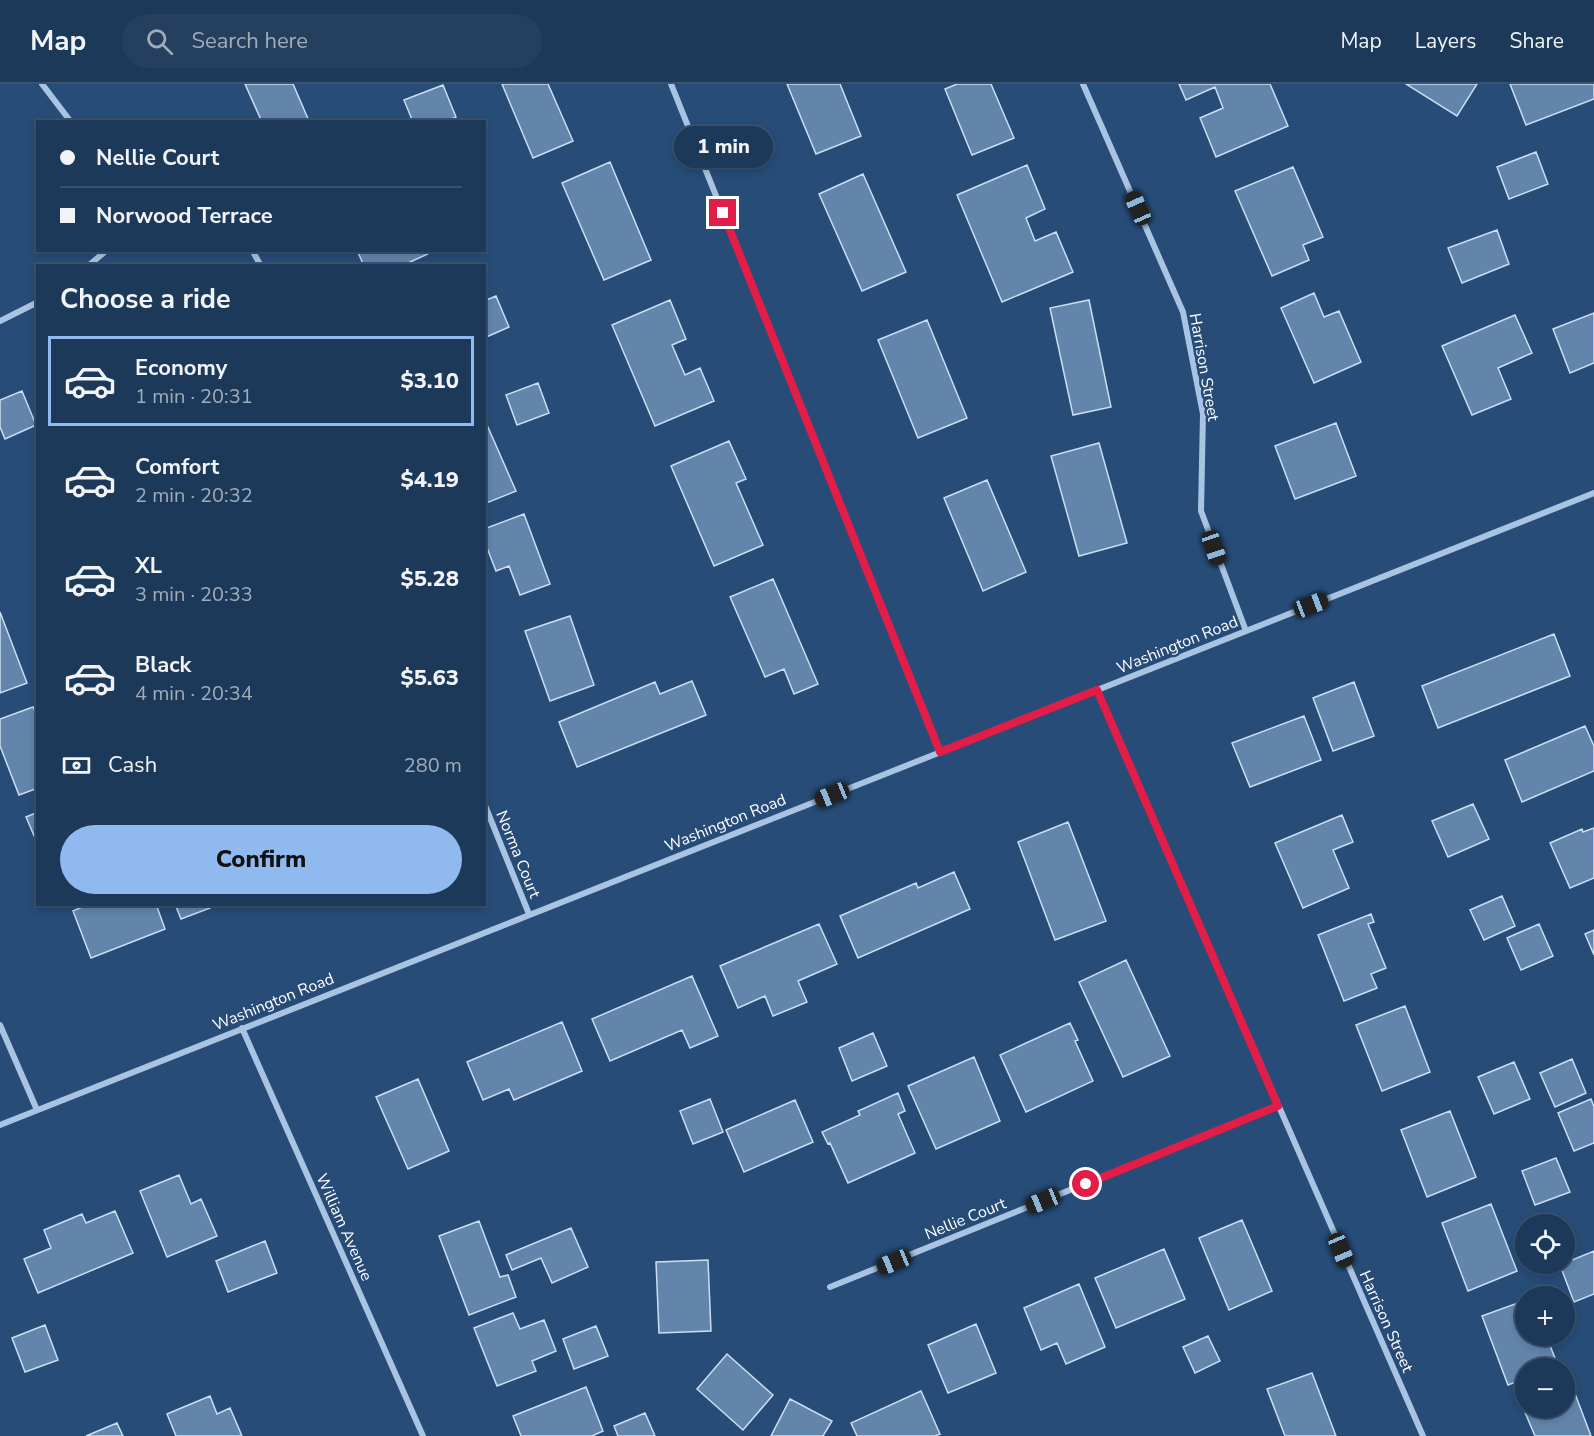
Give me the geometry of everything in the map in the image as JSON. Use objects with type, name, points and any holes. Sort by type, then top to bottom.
[{"type":"street","points":[[42,84],[69,120]]},
{"type":"street","points":[[671,84],[940,752]]},
{"type":"street","name":"Harrison Street","points":[[1083,84],[1183,312],[1203,414],[1202,511],[1246,631]]},
{"type":"street","points":[[90,264],[105,252]]},
{"type":"street","points":[[0,321],[36,303]]},
{"type":"street","name":"Washington Road","points":[[0,1125],[1594,493]]},
{"type":"street","name":"Harrison Street","points":[[1097,690],[1423,1436]]},
{"type":"street","name":"Norma Court","points":[[486,808],[529,914]]},
{"type":"street","points":[[0,1025],[37,1110]]},
{"type":"street","name":"William Avenue","points":[[242,1028],[423,1436]]},
{"type":"street","name":"Nellie Court","points":[[830,1287],[1278,1106]]},
{"type":"building","points":[[245,84],[293,84],[309,120],[261,120]]},
{"type":"building","points":[[502,84],[548,84],[573,141],[533,158]]},
{"type":"building","points":[[787,84],[840,84],[861,136],[816,154]]},
{"type":"building","points":[[957,84],[991,84],[1014,138],[972,155],[945,89]]},
{"type":"building","points":[[1179,84],[1270,84],[1288,126],[1216,157],[1200,118],[1223,108],[1215,87],[1186,100]]},
{"type":"building","points":[[1406,84],[1477,84],[1457,116]]},
{"type":"building","points":[[1510,84],[1594,84],[1594,99],[1526,125]]},
{"type":"building","points":[[443,85],[456,117],[449,120],[412,120],[404,100]]},
{"type":"building","points":[[1536,152],[1548,184],[1509,199],[1497,167]]},
{"type":"building","points":[[610,162],[651,260],[604,280],[562,183]]},
{"type":"building","points":[[1027,165],[1045,209],[1026,218],[1035,241],[1056,232],[1073,272],[1002,302],[957,195]]},
{"type":"building","points":[[1293,167],[1323,237],[1303,245],[1309,260],[1272,276],[1235,191]]},
{"type":"building","points":[[863,174],[906,272],[862,291],[819,194]]},
{"type":"building","points":[[1497,230],[1509,264],[1462,283],[1448,248]]},
{"type":"building","points":[[358,252],[432,252],[408,264],[363,264]]},
{"type":"building","points":[[1314,293],[1324,317],[1339,311],[1361,362],[1314,383],[1281,308]]},
{"type":"building","points":[[496,296],[509,327],[486,337],[486,300]]},
{"type":"building","points":[[670,300],[686,339],[672,345],[685,375],[700,368],[714,401],[655,426],[612,325]]},
{"type":"building","points":[[1089,300],[1111,407],[1073,415],[1050,308]]},
{"type":"building","points":[[1594,313],[1594,363],[1570,373],[1553,329]]},
{"type":"building","points":[[1515,315],[1532,353],[1498,368],[1511,399],[1472,415],[1442,346]]},
{"type":"building","points":[[927,320],[967,418],[918,438],[878,340]]},
{"type":"building","points":[[538,383],[549,413],[517,425],[506,395]]},
{"type":"building","points":[[22,391],[36,425],[5,439],[0,427],[0,400]]},
{"type":"building","points":[[486,423],[516,491],[486,503]]},
{"type":"building","points":[[1336,423],[1356,476],[1295,499],[1275,446]]},
{"type":"building","points":[[729,441],[746,479],[736,483],[763,545],[714,566],[671,466]]},
{"type":"building","points":[[1099,443],[1127,543],[1079,556],[1051,456]]},
{"type":"building","points":[[987,480],[1026,572],[983,591],[944,498]]},
{"type":"building","points":[[524,514],[550,584],[520,595],[509,566],[496,571],[486,545],[486,528]]},
{"type":"building","points":[[773,579],[818,684],[794,694],[784,669],[765,677],[730,597]]},
{"type":"building","points":[[0,612],[27,683],[0,693]]},
{"type":"building","points":[[570,616],[594,685],[550,701],[525,631]]},
{"type":"building","points":[[1554,634],[1570,676],[1438,728],[1422,686]]},
{"type":"building","points":[[692,681],[706,715],[577,767],[559,722],[655,682],[660,694]]},
{"type":"building","points":[[1354,682],[1374,736],[1333,751],[1313,698]]},
{"type":"building","points":[[33,707],[36,714],[36,789],[19,795],[0,746],[0,719]]},
{"type":"building","points":[[1304,716],[1321,760],[1250,787],[1232,743]]},
{"type":"building","points":[[1585,726],[1594,746],[1594,771],[1522,802],[1505,760]]},
{"type":"building","points":[[1473,804],[1489,839],[1448,857],[1432,821]]},
{"type":"building","points":[[36,813],[36,840],[26,817]]},
{"type":"building","points":[[1342,815],[1353,842],[1333,850],[1349,888],[1303,908],[1275,843]]},
{"type":"building","points":[[1068,822],[1106,921],[1055,940],[1018,842]]},
{"type":"building","points":[[1594,828],[1594,878],[1570,888],[1550,843],[1582,829],[1583,832]]},
{"type":"building","points":[[954,872],[970,909],[858,958],[840,916],[916,883],[918,888]]},
{"type":"building","points":[[1502,896],[1515,926],[1484,940],[1470,910]]},
{"type":"building","points":[[84,906],[157,906],[165,929],[91,958],[73,911]]},
{"type":"building","points":[[176,906],[210,906],[210,908],[181,919]]},
{"type":"building","points":[[1371,914],[1374,922],[1368,924],[1386,968],[1371,974],[1377,988],[1344,1001],[1318,935]]},
{"type":"building","points":[[819,924],[837,964],[798,981],[807,1002],[773,1016],[765,996],[738,1008],[720,966]]},
{"type":"building","points":[[1539,924],[1553,956],[1521,970],[1507,938]]},
{"type":"building","points":[[1594,930],[1594,955],[1585,934]]},
{"type":"building","points":[[1126,960],[1170,1056],[1123,1077],[1079,982]]},
{"type":"building","points":[[692,976],[718,1036],[690,1048],[682,1030],[610,1061],[592,1019]]},
{"type":"building","points":[[1405,1006],[1430,1072],[1382,1091],[1356,1025]]},
{"type":"building","points":[[562,1022],[582,1071],[514,1100],[509,1089],[483,1100],[467,1062]]},
{"type":"building","points":[[1070,1023],[1078,1040],[1075,1041],[1093,1081],[1026,1112],[1000,1055]]},
{"type":"building","points":[[873,1033],[887,1066],[852,1081],[839,1048]]},
{"type":"building","points":[[974,1057],[1000,1121],[936,1149],[908,1086]]},
{"type":"building","points":[[1572,1059],[1586,1093],[1555,1107],[1540,1073]]},
{"type":"building","points":[[1514,1062],[1530,1099],[1494,1114],[1478,1077]]},
{"type":"building","points":[[418,1079],[449,1151],[408,1169],[376,1097]]},
{"type":"building","points":[[898,1093],[905,1111],[898,1114],[915,1153],[848,1183],[830,1143],[828,1144],[822,1132],[860,1115],[858,1111]]},
{"type":"building","points":[[710,1099],[723,1132],[693,1144],[680,1111]]},
{"type":"building","points":[[1591,1099],[1594,1107],[1594,1143],[1574,1151],[1558,1113]]},
{"type":"building","points":[[795,1100],[813,1142],[744,1172],[726,1130]]},
{"type":"building","points":[[1450,1111],[1476,1177],[1427,1197],[1401,1130]]},
{"type":"building","points":[[1556,1158],[1570,1192],[1535,1205],[1522,1171]]},
{"type":"building","points":[[179,1175],[191,1204],[201,1199],[217,1236],[167,1257],[140,1191]]},
{"type":"building","points":[[1491,1204],[1515,1266],[1515,1272],[1468,1291],[1442,1223]]},
{"type":"building","points":[[115,1211],[133,1253],[38,1293],[24,1259],[51,1248],[44,1230],[82,1214],[86,1223]]},
{"type":"building","points":[[1242,1220],[1272,1291],[1229,1310],[1199,1238]]},
{"type":"building","points":[[479,1221],[500,1277],[508,1275],[516,1297],[469,1315],[439,1236]]},
{"type":"building","points":[[571,1228],[588,1267],[552,1283],[541,1258],[512,1270],[506,1255]]},
{"type":"building","points":[[265,1241],[277,1273],[228,1292],[216,1261]]},
{"type":"building","points":[[1164,1249],[1185,1299],[1116,1328],[1095,1278]]},
{"type":"building","points":[[1594,1251],[1594,1294],[1575,1302],[1575,1286],[1568,1286],[1563,1274],[1575,1274],[1575,1259]]},
{"type":"building","points":[[708,1260],[711,1331],[659,1333],[656,1262]]},
{"type":"building","points":[[1079,1284],[1105,1347],[1066,1364],[1057,1343],[1041,1350],[1024,1308]]},
{"type":"building","points":[[1515,1304],[1515,1346],[1550,1346],[1555,1358],[1515,1358],[1515,1382],[1508,1385],[1482,1316]]},
{"type":"building","points":[[513,1313],[520,1329],[544,1320],[556,1351],[532,1361],[536,1371],[497,1386],[474,1328]]},
{"type":"building","points":[[976,1324],[996,1373],[948,1393],[928,1345]]},
{"type":"building","points":[[45,1325],[58,1360],[25,1372],[12,1338]]},
{"type":"building","points":[[596,1326],[608,1356],[574,1369],[563,1339]]},
{"type":"building","points":[[1208,1336],[1220,1361],[1195,1373],[1183,1347]]},
{"type":"building","points":[[727,1354],[773,1395],[743,1430],[697,1389]]},
{"type":"building","points":[[1312,1373],[1336,1436],[1285,1436],[1267,1389]]},
{"type":"building","points":[[586,1387],[603,1431],[592,1436],[521,1436],[513,1416]]},
{"type":"building","points":[[921,1391],[940,1434],[935,1436],[857,1436],[851,1423]]},
{"type":"building","points":[[1575,1394],[1591,1436],[1535,1436],[1527,1418],[1575,1418]]},
{"type":"building","points":[[210,1396],[217,1414],[230,1408],[242,1436],[176,1436],[167,1414]]},
{"type":"building","points":[[790,1399],[832,1421],[823,1436],[771,1436]]},
{"type":"building","points":[[645,1413],[655,1436],[618,1436],[614,1426]]},
{"type":"building","points":[[117,1423],[123,1436],[86,1436]]},
{"type":"route","points":[[723,213],[940,752],[1097,690],[1278,1106],[1086,1184]]}]
